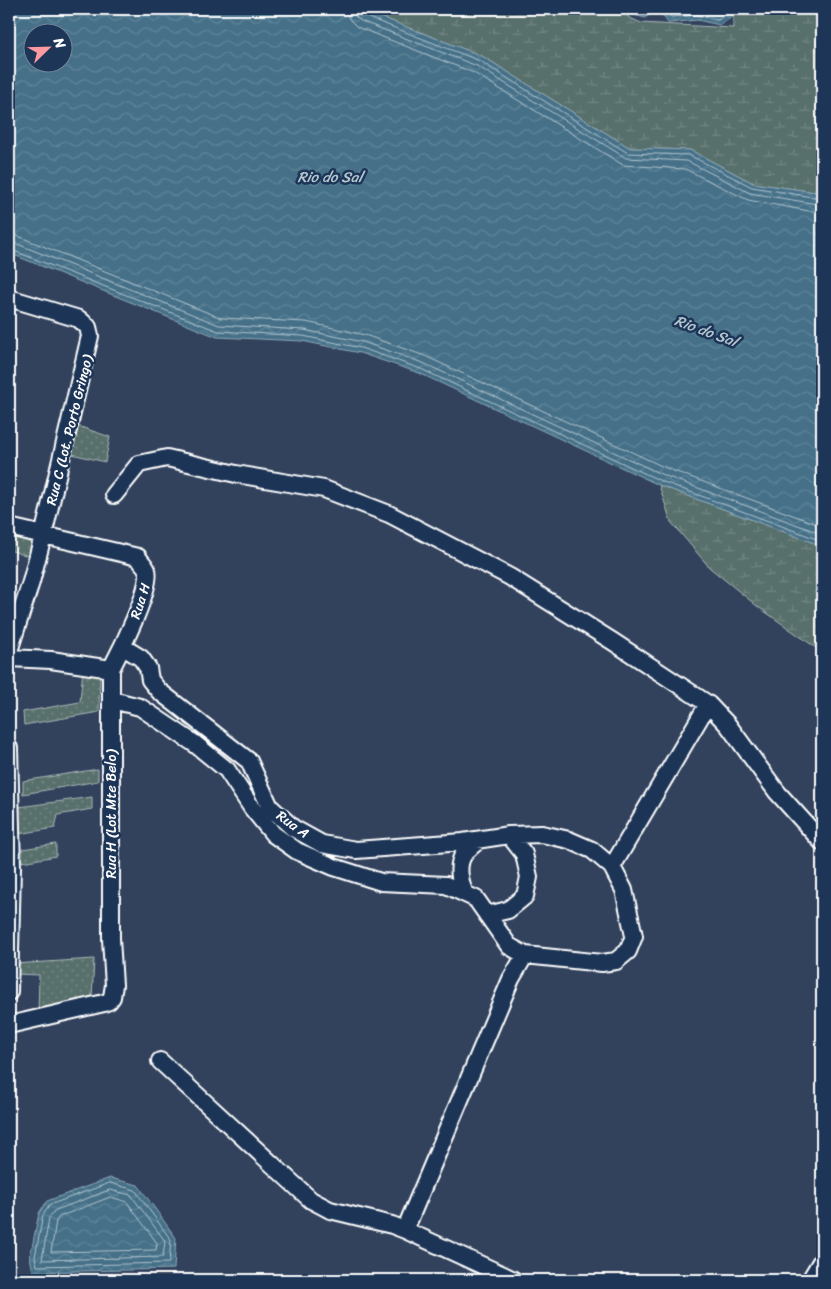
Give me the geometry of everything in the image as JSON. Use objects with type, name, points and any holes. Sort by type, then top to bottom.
[{"type":"street","name":"Rua C (Lot. Porto Gringo)","points":[[9,300],[73,317],[86,324],[90,333],[90,342],[43,536],[31,582],[9,650]]},
{"type":"street","points":[[114,495],[139,464],[167,458],[236,474],[324,489],[390,514],[510,577],[708,704],[728,725],[777,792],[822,842]]},
{"type":"street","points":[[9,527],[43,536]]},
{"type":"street","name":"Rua H","points":[[43,536],[138,557],[148,570],[147,586],[123,647]]},
{"type":"street","points":[[9,658],[51,660],[111,669],[123,647]]},
{"type":"street","name":"Rua A","points":[[123,647],[141,658],[148,668],[150,680],[159,691],[249,761],[270,807],[293,828],[322,844],[356,850],[479,840],[509,835],[542,834],[569,840],[592,850],[612,866]]},
{"type":"street","name":"Rua H (Lot Mte Belo)","points":[[9,1025],[104,1003],[112,997],[114,985],[110,939],[111,669]]},
{"type":"street","points":[[140,707],[146,686],[150,680]]},
{"type":"street","name":"Rua A","points":[[112,700],[140,707],[195,744],[228,770],[252,808],[273,834],[298,851],[334,867],[381,882],[446,885],[476,899],[509,946],[526,955]]},
{"type":"street","points":[[406,1230],[510,979],[526,955],[602,963],[616,961],[628,951],[634,936],[631,918],[624,890],[612,866],[708,704]]},
{"type":"street","points":[[9,748],[9,992]]},
{"type":"street","points":[[487,915],[508,910],[525,896],[529,877],[524,854],[509,835]]},
{"type":"street","points":[[465,894],[460,872],[463,856],[479,840]]},
{"type":"street","points":[[441,843],[463,856]]},
{"type":"street","points":[[446,885],[460,872]]},
{"type":"street","points":[[160,1062],[311,1200],[330,1210],[406,1230],[514,1280]]},
{"type":"street","points":[[810,1280],[822,1260]]},
{"type":"green space","points":[[360,9],[564,9],[574,11],[575,9],[628,9],[628,17],[641,23],[733,28],[733,9],[822,9],[822,193],[753,183],[690,150],[630,148],[482,56]]},
{"type":"green space","points":[[78,426],[110,437],[105,462],[72,454]]},
{"type":"green space","points":[[659,485],[822,546],[822,652],[757,606],[710,568],[671,522]]},
{"type":"green space","points":[[9,536],[35,544],[32,557],[9,550]]},
{"type":"green space","points":[[83,668],[100,671],[99,712],[24,725],[23,712],[80,702]]},
{"type":"green space","points":[[98,769],[98,781],[23,794],[23,781]]},
{"type":"green space","points":[[92,797],[92,809],[58,815],[55,828],[18,834],[19,807]]},
{"type":"green space","points":[[56,844],[56,856],[22,862],[22,849]]},
{"type":"green space","points":[[94,959],[92,998],[38,1015],[39,975],[15,974],[13,964]]},
{"type":"water","name":"Rio do Sal","points":[[9,9],[360,9],[482,56],[630,148],[690,150],[753,183],[822,193],[822,546],[659,485],[419,373],[360,353],[302,341],[217,337],[9,253]]},
{"type":"water","points":[[635,9],[658,9],[645,18],[634,15]]},
{"type":"water","points":[[658,9],[725,9],[732,17],[720,25],[697,20],[668,23]]},
{"type":"water","points":[[110,1178],[138,1185],[176,1238],[174,1269],[33,1272],[30,1257],[39,1213],[47,1201]]}]
